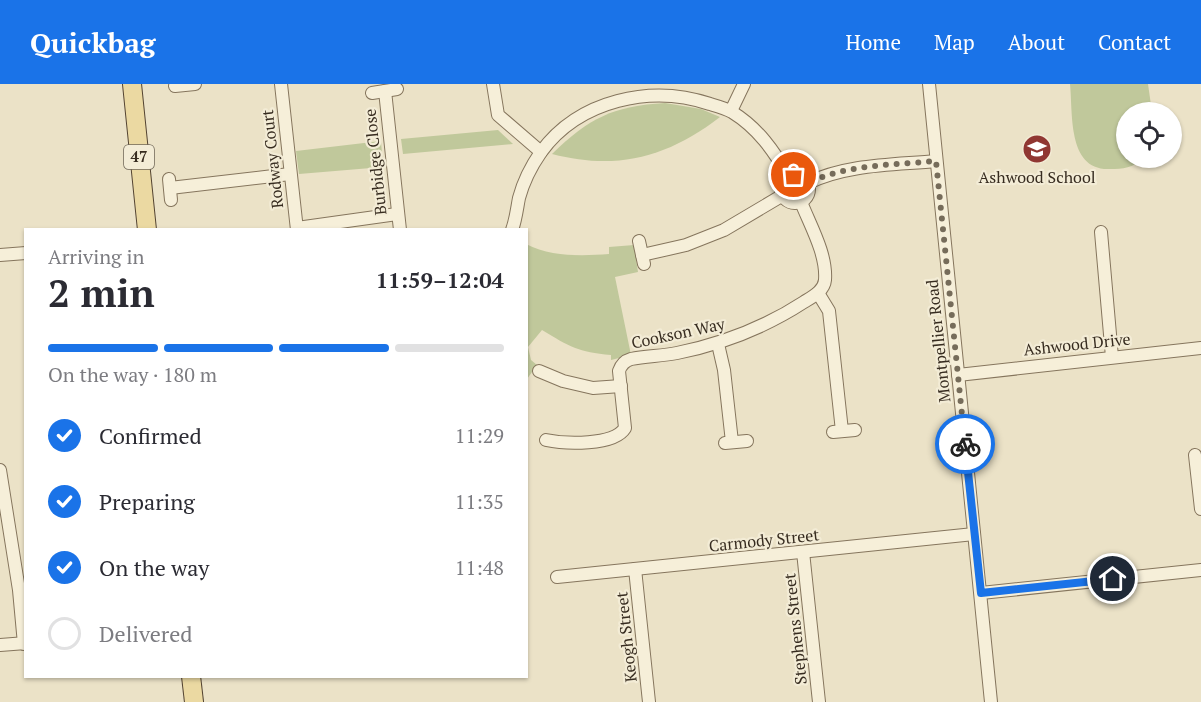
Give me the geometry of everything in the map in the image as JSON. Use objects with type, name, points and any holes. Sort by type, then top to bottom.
[{"type":"main road","name":"47","points":[[132,84],[147,228]]},
{"type":"main road","points":[[191,678],[194,702]]},
{"type":"street","points":[[175,86],[195,84]]},
{"type":"street","name":"Rodway Court","points":[[281,84],[297,228]]},
{"type":"street","points":[[494,84],[498,115],[541,152]]},
{"type":"street","points":[[731,111],[744,84]]},
{"type":"street","name":"Montpellier Road","points":[[929,84],[991,702]]},
{"type":"street","name":"Burbidge Close","points":[[385,91],[400,228]]},
{"type":"street","points":[[512,228],[520,194],[541,152],[561,131],[581,116],[603,105],[636,95],[665,94],[691,97],[731,111],[761,135],[772,148],[789,177]]},
{"type":"street","points":[[808,183],[824,175],[846,170],[936,161]]},
{"type":"street","points":[[170,189],[290,174]]},
{"type":"street","points":[[800,176],[808,183],[808,194],[801,202],[791,202],[783,195],[782,185],[789,177],[800,176]]},
{"type":"street","points":[[639,241],[643,260],[724,230],[783,195]]},
{"type":"street","points":[[801,202],[815,236],[824,267],[825,283],[819,292],[829,310],[837,431],[855,430]]},
{"type":"street","points":[[304,228],[397,214]]},
{"type":"street","points":[[1101,232],[1112,357]]},
{"type":"street","points":[[0,255],[24,253]]},
{"type":"street","name":"Cookson Way","points":[[545,439],[564,443],[611,439],[621,434],[625,428],[619,371],[621,365],[629,360],[674,354],[718,344],[790,312],[819,292]]},
{"type":"street","points":[[718,344],[724,370],[728,443],[747,441]]},
{"type":"street","name":"Ashwood Drive","points":[[957,375],[1201,348]]},
{"type":"street","points":[[539,372],[563,381],[593,388],[621,386]]},
{"type":"street","points":[[1195,455],[1201,509]]},
{"type":"street","points":[[0,470],[24,635]]},
{"type":"street","name":"Carmody Street","points":[[557,577],[974,534]]},
{"type":"street","name":"Stephens Street","points":[[803,552],[819,702]]},
{"type":"street","name":"Keogh Street","points":[[635,569],[649,702]]},
{"type":"street","points":[[981,593],[1201,570]]},
{"type":"street","points":[[0,645],[24,644]]},
{"type":"green space","points":[[1070,84],[1148,84],[1151,102],[1116,102],[1116,168],[1124,168],[1110,169],[1096,167],[1086,161],[1079,151],[1073,124]]},
{"type":"green space","points":[[665,103],[701,109],[720,117],[681,142],[641,157],[598,161],[552,154],[578,131],[603,116],[631,107]]},
{"type":"green space","points":[[498,130],[513,144],[403,154],[401,139]]},
{"type":"green space","points":[[381,141],[383,167],[299,174],[296,151]]},
{"type":"green space","points":[[528,245],[546,251],[577,255],[609,254],[609,247],[634,245],[638,272],[615,277],[631,355],[611,360],[611,355],[575,348],[542,330],[528,347]]},
{"type":"green space","points":[[528,347],[531,360],[537,365],[528,378]]},
{"type":"way so far","points":[[794,175],[804,178],[808,183],[824,175],[846,170],[936,161],[965,444]]},
{"type":"place","name":"Ashwood School","points":[[1037,149]]},
{"type":"route","points":[[965,444],[981,593],[1113,579]]}]
